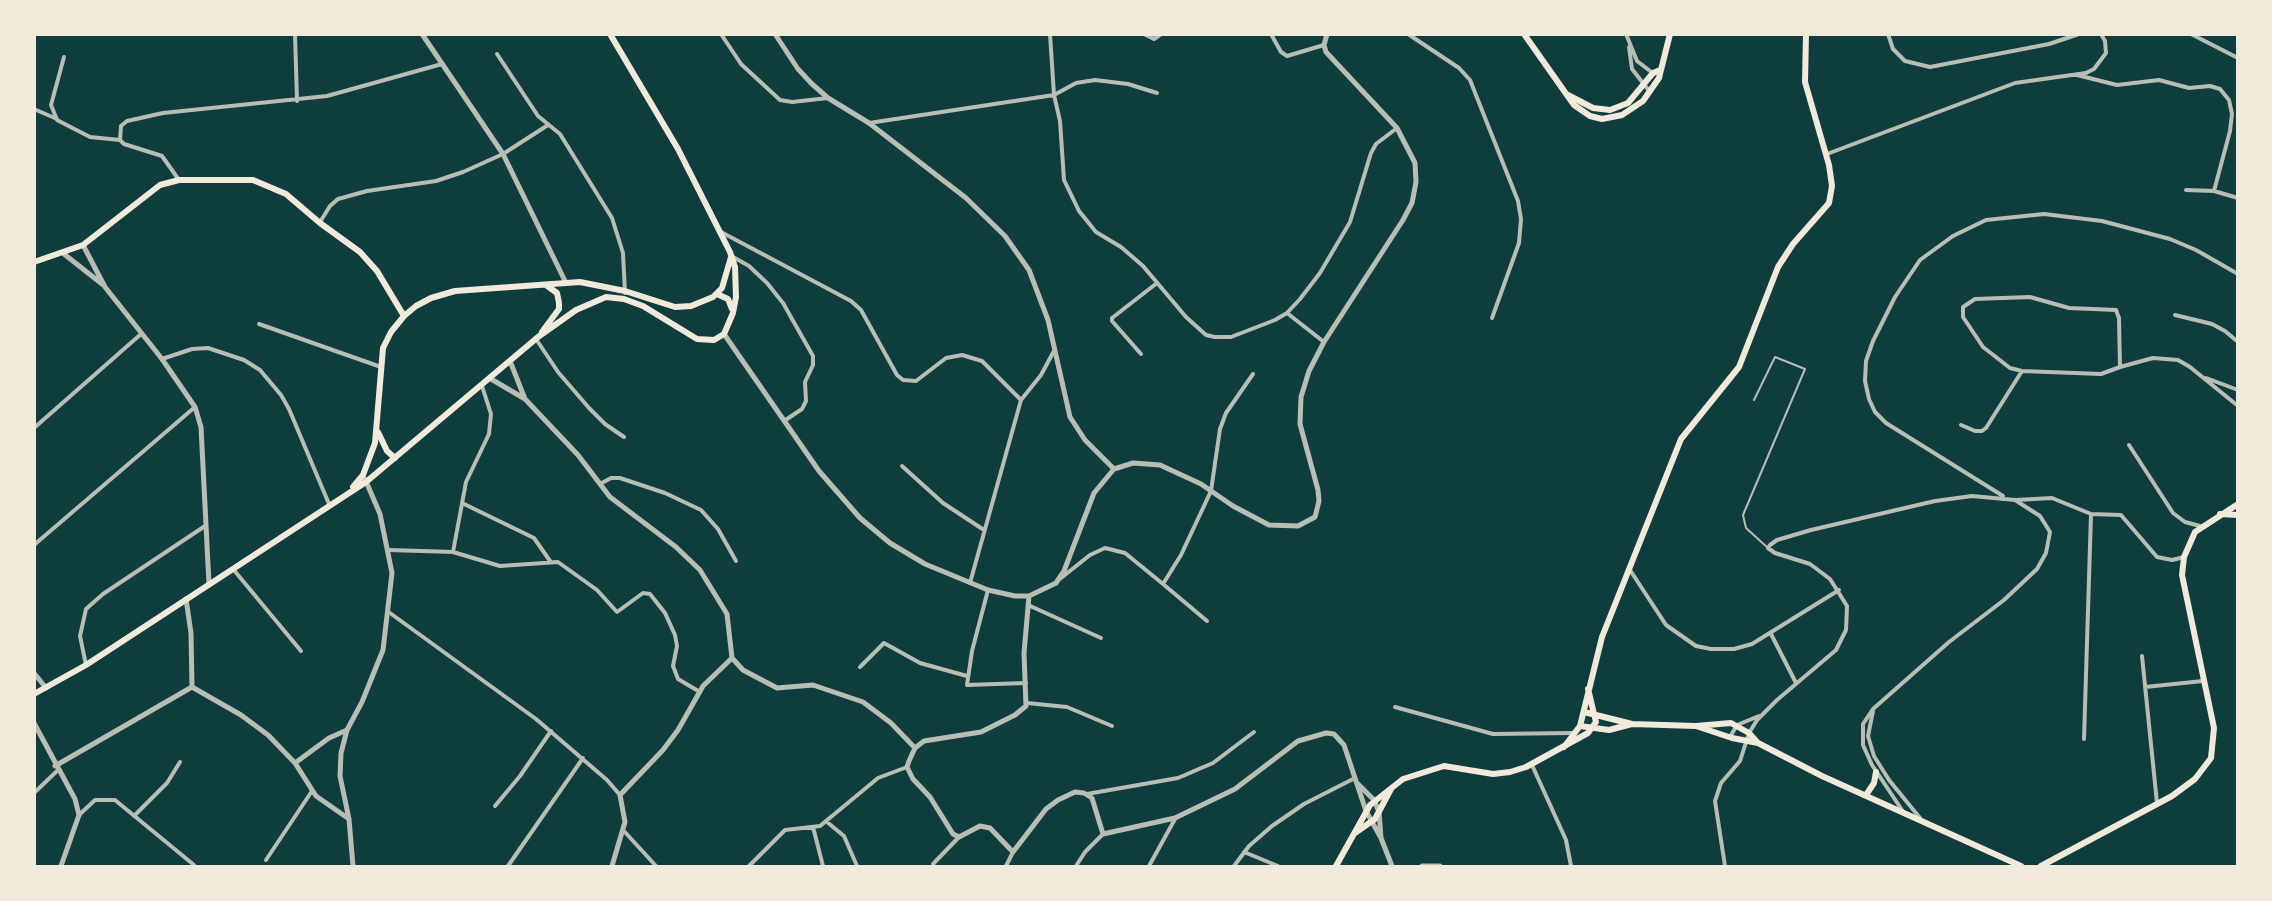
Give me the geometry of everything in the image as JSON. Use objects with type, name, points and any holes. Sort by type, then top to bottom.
[{"type":"main road","points":[[34,694],[86,665],[348,492],[394,458],[491,379],[537,338],[576,310],[593,301],[606,297],[624,299],[666,319],[697,339],[714,340],[724,334],[733,313],[736,282],[731,256],[678,149],[610,34]]},
{"type":"main road","points":[[617,34],[617,43]]},
{"type":"main road","points":[[1524,34],[1567,95],[1583,112],[1602,119],[1612,118],[1632,110],[1650,92],[1659,78],[1657,72]]},
{"type":"main road","points":[[1567,95],[1593,108],[1610,110],[1628,103],[1657,72],[1670,34]]},
{"type":"main road","points":[[1564,747],[1580,726],[1602,637],[1681,439],[1739,367],[1778,267],[1793,244],[1829,203],[1832,186],[1827,154],[1805,82],[1806,34]]},
{"type":"main road","points":[[34,262],[64,254],[83,245],[152,189],[179,180],[241,179],[265,183],[286,194],[366,258],[382,278],[404,315]]},
{"type":"main road","points":[[364,478],[371,460],[377,431],[383,348],[391,332],[404,315],[431,298],[455,291],[580,282],[625,291],[673,307],[691,306],[717,294],[725,280],[731,256]]},
{"type":"main road","points":[[537,338],[559,309],[560,303],[555,290],[545,284]]},
{"type":"main road","points":[[717,294],[728,299],[733,313]]},
{"type":"main road","points":[[666,319],[673,307]]},
{"type":"main road","points":[[377,431],[387,451],[394,458]]},
{"type":"main road","points":[[2041,867],[2053,858],[2157,803],[2195,779],[2211,758],[2214,728],[2184,595],[2182,575],[2189,541],[2200,526],[2238,504]]},
{"type":"main road","points":[[2220,514],[2238,515]]},
{"type":"main road","points":[[1336,867],[1374,800],[1407,777],[1439,767],[1452,766],[1493,774],[1520,770],[1593,730],[1596,717],[1588,688]]},
{"type":"main road","points":[[1584,712],[1596,717],[1632,724],[1696,726],[1722,723],[1737,725],[1758,743]]},
{"type":"main road","points":[[1580,726],[1593,730],[1619,728],[1632,724]]},
{"type":"main road","points":[[1696,726],[1730,738],[1758,743],[2021,867]]},
{"type":"main road","points":[[1866,795],[1874,783],[1876,772]]},
{"type":"main road","points":[[1355,834],[1371,823],[1393,786]]},
{"type":"main road","points":[[2049,867],[2053,858]]},
{"type":"street","points":[[295,34],[297,101]]},
{"type":"street","points":[[422,34],[503,154],[566,283]]},
{"type":"street","points":[[721,34],[741,64],[780,100],[792,102],[828,98]]},
{"type":"street","points":[[775,34],[798,69],[828,98],[869,123],[966,198],[1005,236],[1029,270],[1041,296],[1066,405],[1075,428],[1114,469]]},
{"type":"street","points":[[1050,34],[1054,95],[1060,121],[1062,172],[1073,201],[1096,232],[1121,247],[1197,327],[1215,337],[1244,333],[1287,313],[1320,273],[1350,222],[1371,153],[1376,144],[1397,128]]},
{"type":"street","points":[[1144,34],[1154,39],[1161,34]]},
{"type":"street","points":[[1271,34],[1281,52],[1287,56],[1324,45]]},
{"type":"street","points":[[1056,583],[1064,571],[1094,493],[1114,469],[1133,463],[1160,465],[1211,490],[1233,506],[1269,525],[1298,526],[1315,517],[1319,501],[1318,490],[1300,424],[1301,397],[1309,371],[1324,342],[1383,253],[1412,203],[1416,182],[1414,163],[1397,128],[1328,55],[1324,45],[1327,34]]},
{"type":"street","points":[[1408,34],[1459,68],[1470,80],[1518,201],[1521,219],[1519,243],[1492,318]]},
{"type":"street","points":[[1626,34],[1637,61],[1657,72]]},
{"type":"street","points":[[1888,34],[1893,49],[1905,61],[1930,67],[2049,44],[2079,34]]},
{"type":"street","points":[[1827,154],[1998,89],[2036,79],[2076,75],[2094,69],[2103,59],[2107,47],[2101,34]]},
{"type":"street","points":[[2191,34],[2238,58]]},
{"type":"street","points":[[1629,43],[1632,69],[1643,87],[1650,92]]},
{"type":"street","points":[[497,54],[538,116],[560,134],[612,218],[623,253],[624,299]]},
{"type":"street","points":[[57,120],[51,105],[64,57]]},
{"type":"street","points":[[120,140],[121,126],[137,118],[163,113],[297,101],[351,91],[442,64]]},
{"type":"street","points":[[2076,75],[2117,85],[2159,80],[2189,87],[2210,86],[2220,89],[2229,100],[2232,114],[2230,131],[2214,191]]},
{"type":"street","points":[[869,123],[1054,95],[1069,86],[1095,80],[1128,84],[1157,93]]},
{"type":"street","points":[[34,109],[90,137],[120,140],[162,156],[179,180]]},
{"type":"street","points":[[320,223],[330,206],[338,199],[367,191],[436,181],[503,154],[548,125]]},
{"type":"street","points":[[2186,190],[2214,191],[2238,198]]},
{"type":"street","points":[[2004,497],[1886,423],[1875,412],[1869,399],[1865,381],[1866,361],[1873,341],[1895,297],[1920,260],[1953,236],[1986,220],[2044,214],[2102,221],[2170,239],[2196,250],[2238,274]]},
{"type":"street","points":[[718,230],[851,301],[861,310],[897,375],[903,380],[916,381],[946,358],[962,355],[982,361],[1021,400]]},
{"type":"street","points":[[83,245],[105,287],[162,359],[195,407],[201,427],[209,584]]},
{"type":"street","points":[[64,254],[105,287]]},
{"type":"street","points":[[731,256],[749,266],[767,283],[783,303],[813,356],[813,365],[805,382],[806,401],[802,410],[784,422]]},
{"type":"street","points":[[1141,354],[1112,318],[1157,283]]},
{"type":"street","points":[[2120,367],[2119,318],[2116,310],[2069,308],[2030,297],[1975,298],[1967,302],[1963,308],[1963,317],[1983,347],[2003,364],[2022,371],[2101,374],[2120,367],[2165,357],[2183,362],[2238,406]]},
{"type":"street","points":[[1287,313],[1324,342]]},
{"type":"street","points":[[2175,315],[2212,324],[2238,342]]},
{"type":"street","points":[[259,324],[381,367]]},
{"type":"street","points":[[34,428],[141,334]]},
{"type":"street","points":[[724,334],[784,422],[833,488],[878,534],[925,564],[988,590],[1029,596],[1056,583],[1090,555],[1105,548],[1125,553],[1207,621]]},
{"type":"street","points":[[537,338],[558,372],[589,408],[624,437]]},
{"type":"street","points":[[162,359],[192,349],[208,348],[244,360],[260,370],[281,395],[289,409],[328,504]]},
{"type":"street","points":[[970,583],[1021,400],[1041,375],[1055,349]]},
{"type":"street","points":[[510,362],[525,399]]},
{"type":"street","points":[[1961,425],[1975,431],[1982,431],[1986,428],[2022,371]]},
{"type":"street","points":[[1163,584],[1181,555],[1211,490],[1223,421],[1230,404],[1253,374]]},
{"type":"street","points":[[2203,377],[2238,390]]},
{"type":"street","points":[[491,379],[525,399],[578,455],[615,502],[691,560],[710,582],[727,614],[732,658],[753,677],[782,688],[813,685],[863,702],[891,723],[915,748]]},
{"type":"street","points":[[453,552],[469,473],[489,434],[490,414],[482,386]]},
{"type":"street","points":[[34,545],[195,407]]},
{"type":"street","points":[[2129,446],[2173,513],[2185,522],[2200,526]]},
{"type":"street","points":[[902,466],[943,503],[984,530]]},
{"type":"street","points":[[353,867],[349,819],[340,776],[341,753],[347,730],[375,674],[383,650],[390,613],[392,573],[380,514],[364,478]]},
{"type":"street","points":[[599,484],[611,478],[620,478],[665,493],[701,510],[718,529],[736,561]]},
{"type":"street","points":[[1725,867],[1715,801],[1721,783],[1740,761],[1749,733],[1763,714],[1836,650],[1846,630],[1847,606],[1839,590],[1815,567],[1779,555],[1768,548],[1777,540],[1810,530],[1935,501],[1972,496],[2004,497],[2015,500],[2040,516],[2050,532],[2046,553],[2037,569],[2004,600],[1949,642],[1873,709],[1863,724],[1861,736],[1876,772],[1902,810]]},
{"type":"street","points":[[2015,500],[2052,498],[2091,514],[2121,515],[2157,557],[2172,560],[2184,557]]},
{"type":"street","points":[[462,503],[534,538],[550,561]]},
{"type":"street","points":[[2085,739],[2091,514]]},
{"type":"street","points":[[86,665],[80,636],[87,609],[103,594],[205,526]]},
{"type":"street","points":[[389,550],[453,552],[500,566],[550,561],[562,564],[597,590],[615,611],[621,611],[643,593],[650,594],[665,612],[675,634],[673,666],[678,679],[699,692]]},
{"type":"street","points":[[233,569],[301,651]]},
{"type":"street","points":[[1630,570],[1666,625],[1696,646],[1734,649],[1752,644],[1839,590]]},
{"type":"street","points":[[988,590],[967,676],[967,685],[1026,683]]},
{"type":"street","points":[[749,867],[785,830],[813,827],[827,822],[878,778],[907,767],[915,748],[928,739],[981,732],[1015,715],[1027,703],[1024,653],[1029,596]]},
{"type":"street","points":[[186,599],[191,633],[192,687]]},
{"type":"street","points":[[1028,605],[1101,638]]},
{"type":"street","points":[[390,613],[551,731],[620,795],[625,811],[623,830],[612,867]]},
{"type":"street","points":[[1771,634],[1796,683]]},
{"type":"street","points":[[860,668],[884,643],[920,663],[967,676]]},
{"type":"street","points":[[2142,656],[2157,803]]},
{"type":"street","points":[[620,795],[670,741],[699,692],[732,658]]},
{"type":"street","points":[[34,673],[46,688]]},
{"type":"street","points":[[2145,687],[2203,681]]},
{"type":"street","points":[[192,687],[241,715],[268,735],[295,764],[324,803],[349,819]]},
{"type":"street","points":[[34,793],[57,768],[192,687]]},
{"type":"street","points":[[1027,703],[1067,707],[1112,726]]},
{"type":"street","points":[[1395,707],[1493,734],[1574,733]]},
{"type":"street","points":[[1873,709],[1868,736],[1874,756],[1888,780],[1921,819]]},
{"type":"street","points":[[1730,738],[1737,725],[1763,714]]},
{"type":"street","points":[[34,723],[75,799],[79,815]]},
{"type":"street","points":[[295,764],[329,738],[347,730]]},
{"type":"street","points":[[495,806],[551,731]]},
{"type":"street","points":[[1006,867],[1035,819],[1052,803],[1075,792],[1087,794],[1178,778],[1213,763],[1254,732]]},
{"type":"street","points":[[1076,867],[1085,852],[1103,834],[1175,818],[1226,795],[1249,780],[1290,746],[1319,734],[1334,734],[1342,742],[1366,811],[1381,838],[1392,867]]},
{"type":"street","points":[[508,867],[583,759]]},
{"type":"street","points":[[134,816],[167,783],[180,762]]},
{"type":"street","points":[[1531,764],[1569,848],[1571,867]]},
{"type":"street","points":[[907,767],[913,779],[933,801],[947,827],[959,837]]},
{"type":"street","points":[[1356,781],[1374,800],[1379,812],[1381,838]]},
{"type":"street","points":[[1234,867],[1258,836],[1289,813],[1356,781]]},
{"type":"street","points":[[266,860],[313,790]]},
{"type":"street","points":[[1087,794],[1096,807],[1103,834]]},
{"type":"street","points":[[61,867],[79,815],[95,800],[108,798],[118,802],[194,865]]},
{"type":"street","points":[[1149,867],[1175,818]]},
{"type":"street","points":[[827,822],[844,836],[857,867]]},
{"type":"street","points":[[933,864],[959,837],[980,826],[990,828],[1013,852]]},
{"type":"street","points":[[813,827],[823,867]]},
{"type":"street","points":[[623,830],[656,867]]},
{"type":"street","points":[[1244,852],[1278,867]]},
{"type":"street","points":[[1422,867],[1440,867]]},
{"type":"lane","points":[[1754,400],[1775,357],[1805,369],[1743,515],[1746,528],[1768,548]]}]
